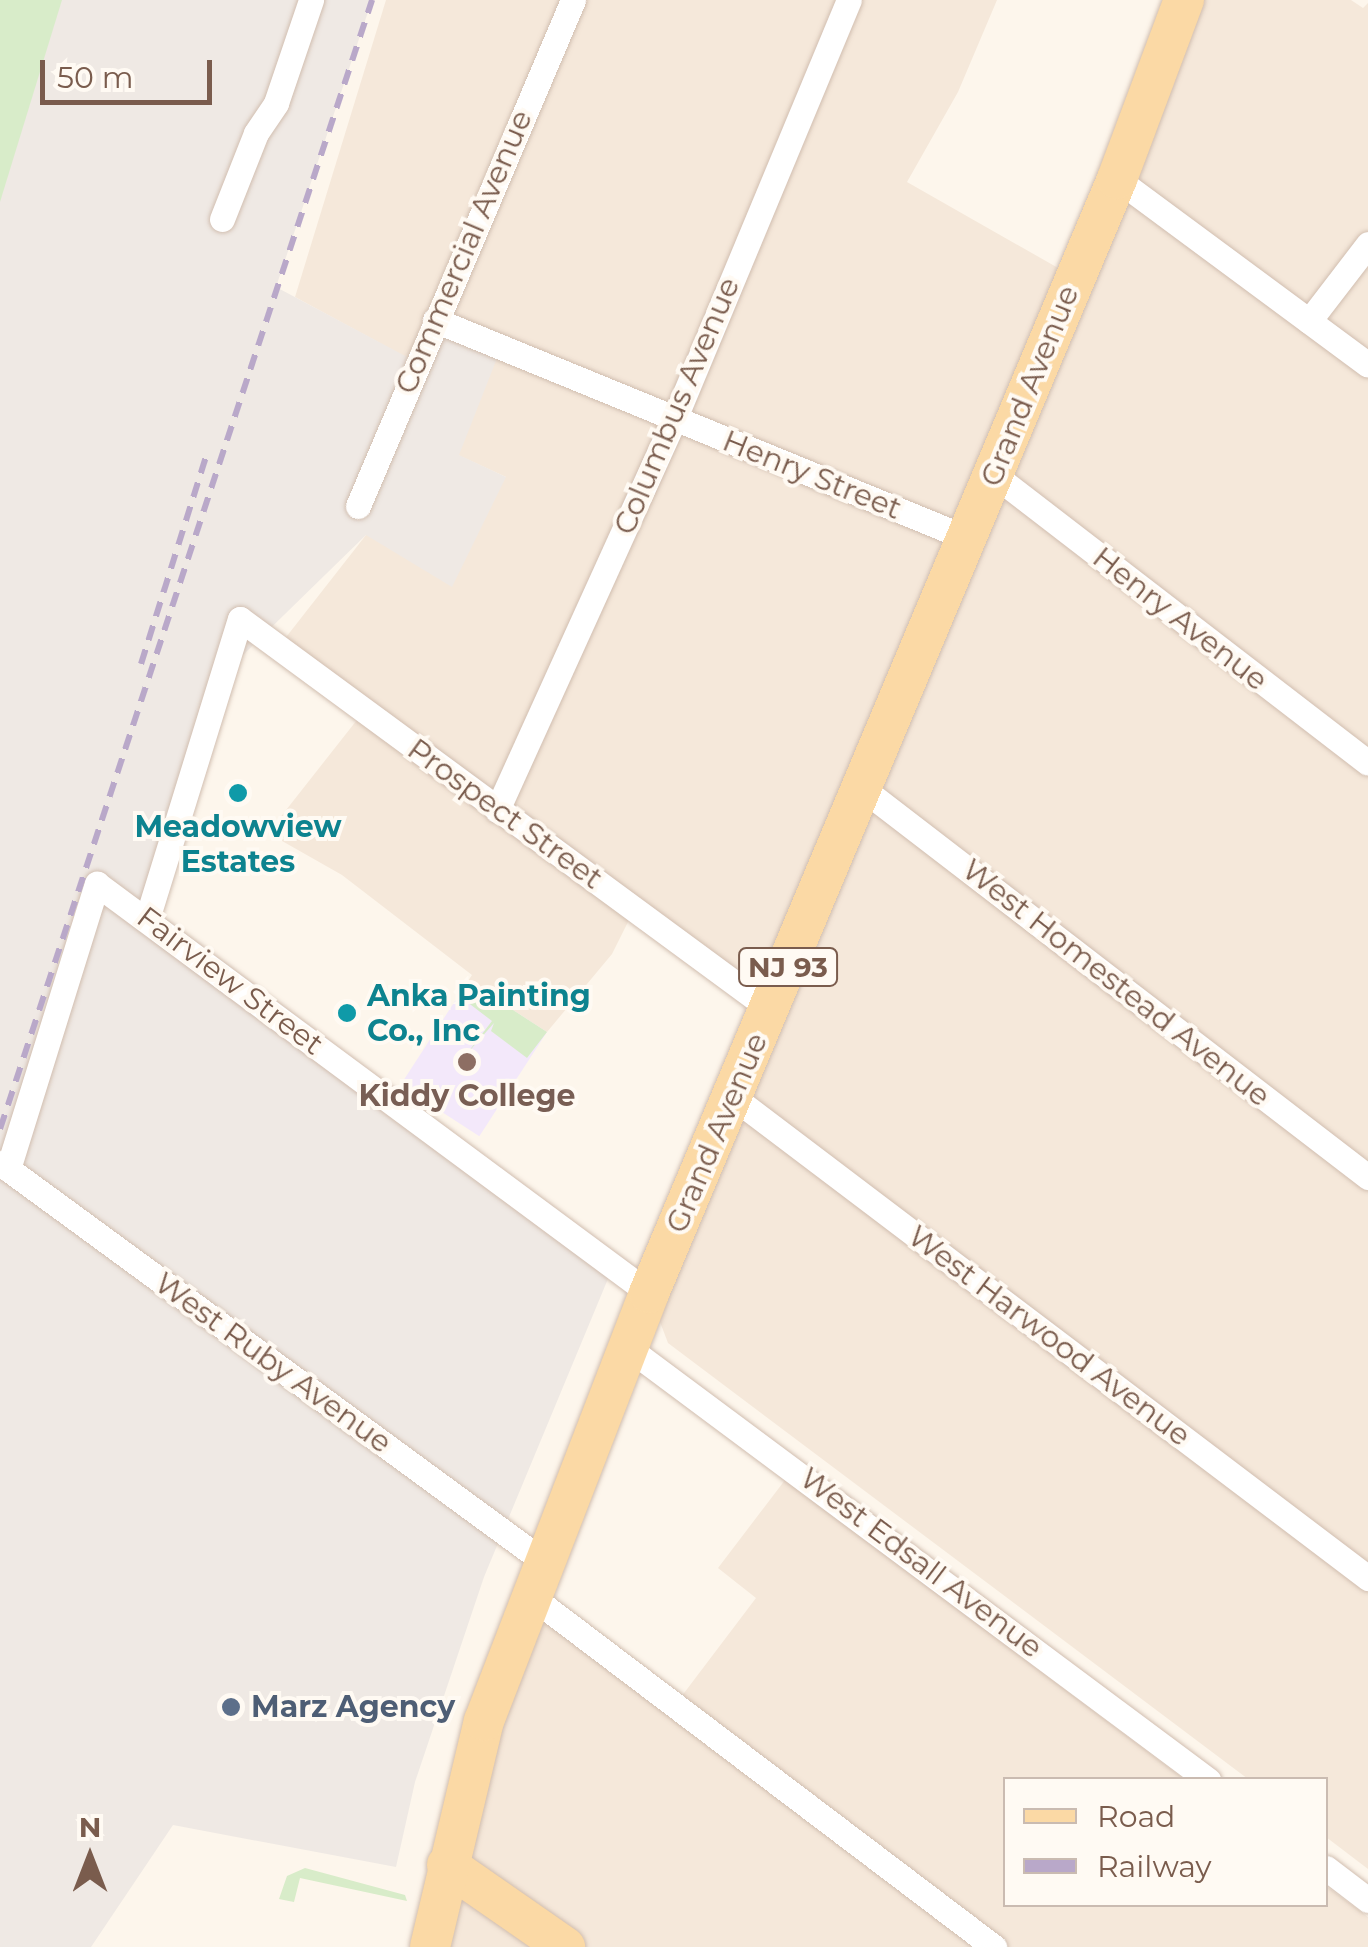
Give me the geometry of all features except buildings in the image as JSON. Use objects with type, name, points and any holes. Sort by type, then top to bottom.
[{"type":"main road","name":"Grand Avenue","points":[[430,1947],[476,1747],[650,1293],[729,1094],[770,1009],[968,538],[1116,179],[1184,0]]},
{"type":"main road","points":[[447,1865],[565,1947]]},
{"type":"street","points":[[222,219],[256,134],[276,103],[310,0]]},
{"type":"street","name":"Commercial Avenue","points":[[358,506],[573,0]]},
{"type":"street","name":"Columbus Avenue","points":[[498,810],[674,420],[850,0]]},
{"type":"street","points":[[1116,179],[1368,366]]},
{"type":"street","points":[[1309,321],[1368,244]]},
{"type":"street","name":"Henry Street","points":[[435,320],[968,538]]},
{"type":"street","name":"Henry Avenue","points":[[993,474],[1368,763]]},
{"type":"street","name":"Prospect Street","points":[[147,920],[240,619],[770,1009]]},
{"type":"street","name":"West Homestead Avenue","points":[[864,788],[1368,1177]]},
{"type":"street","name":"Fairview Street","points":[[4,1166],[97,884],[650,1293]]},
{"type":"street","name":"West Harwood Avenue","points":[[729,1094],[1368,1578]]},
{"type":"street","name":"West Ruby Avenue","points":[[4,1166],[539,1580],[994,1947]]},
{"type":"street","name":"West Edsall Avenue","points":[[631,1350],[1204,1777]]},
{"type":"street","points":[[1328,1870],[1368,1900]]},
{"type":"shaded area","points":[[61,0],[372,0],[276,287],[424,366],[444,320],[503,343],[459,455],[506,477],[452,587],[366,535],[241,657],[156,927],[610,1274],[484,1577],[415,1782],[396,1867],[173,1825],[91,1947],[0,1947],[0,199]]},
{"type":"shaded area","points":[[386,0],[997,0],[958,92],[907,182],[1074,277],[1184,0],[1351,0],[1363,8],[1368,3],[1368,1869],[1328,1839],[1328,1777],[1245,1777],[668,1343],[649,1293],[770,1009],[634,910],[612,954],[547,1032],[468,981],[472,975],[342,875],[268,833],[364,711],[276,650],[366,535],[506,477],[458,455],[502,344],[424,367],[295,297]]},
{"type":"shaded area","name":"Kiddy College","points":[[468,981],[547,1032],[479,1136],[400,1085]]},
{"type":"shaded area","points":[[785,1480],[1181,1777],[1003,1777],[1003,1907],[1328,1907],[1328,1887],[1368,1917],[1368,1947],[559,1947],[447,1865],[532,1597],[675,1705],[756,1598],[718,1568]]},
{"type":"shaded area","points":[[442,1892],[472,1898],[537,1947],[430,1947]]},
{"type":"green space","points":[[0,0],[62,0],[0,202]]},
{"type":"green space","points":[[468,981],[547,1032],[527,1058],[491,1031],[494,1023],[465,1056],[492,1021],[458,995]]},
{"type":"green space","points":[[305,1868],[405,1895],[407,1901],[300,1878],[294,1902],[279,1899],[287,1876]]},
{"type":"railway","points":[[0,1129],[372,0]]},
{"type":"railway","points":[[141,664],[208,450]]},
{"type":"place","name":"Meadowview Estates","points":[[238,793]]},
{"type":"place","name":"Anka Painting Co., Inc","points":[[347,1013]]},
{"type":"place","name":"Kiddy College","points":[[467,1062]]},
{"type":"place","name":"Marz Agency","points":[[231,1707]]}]
